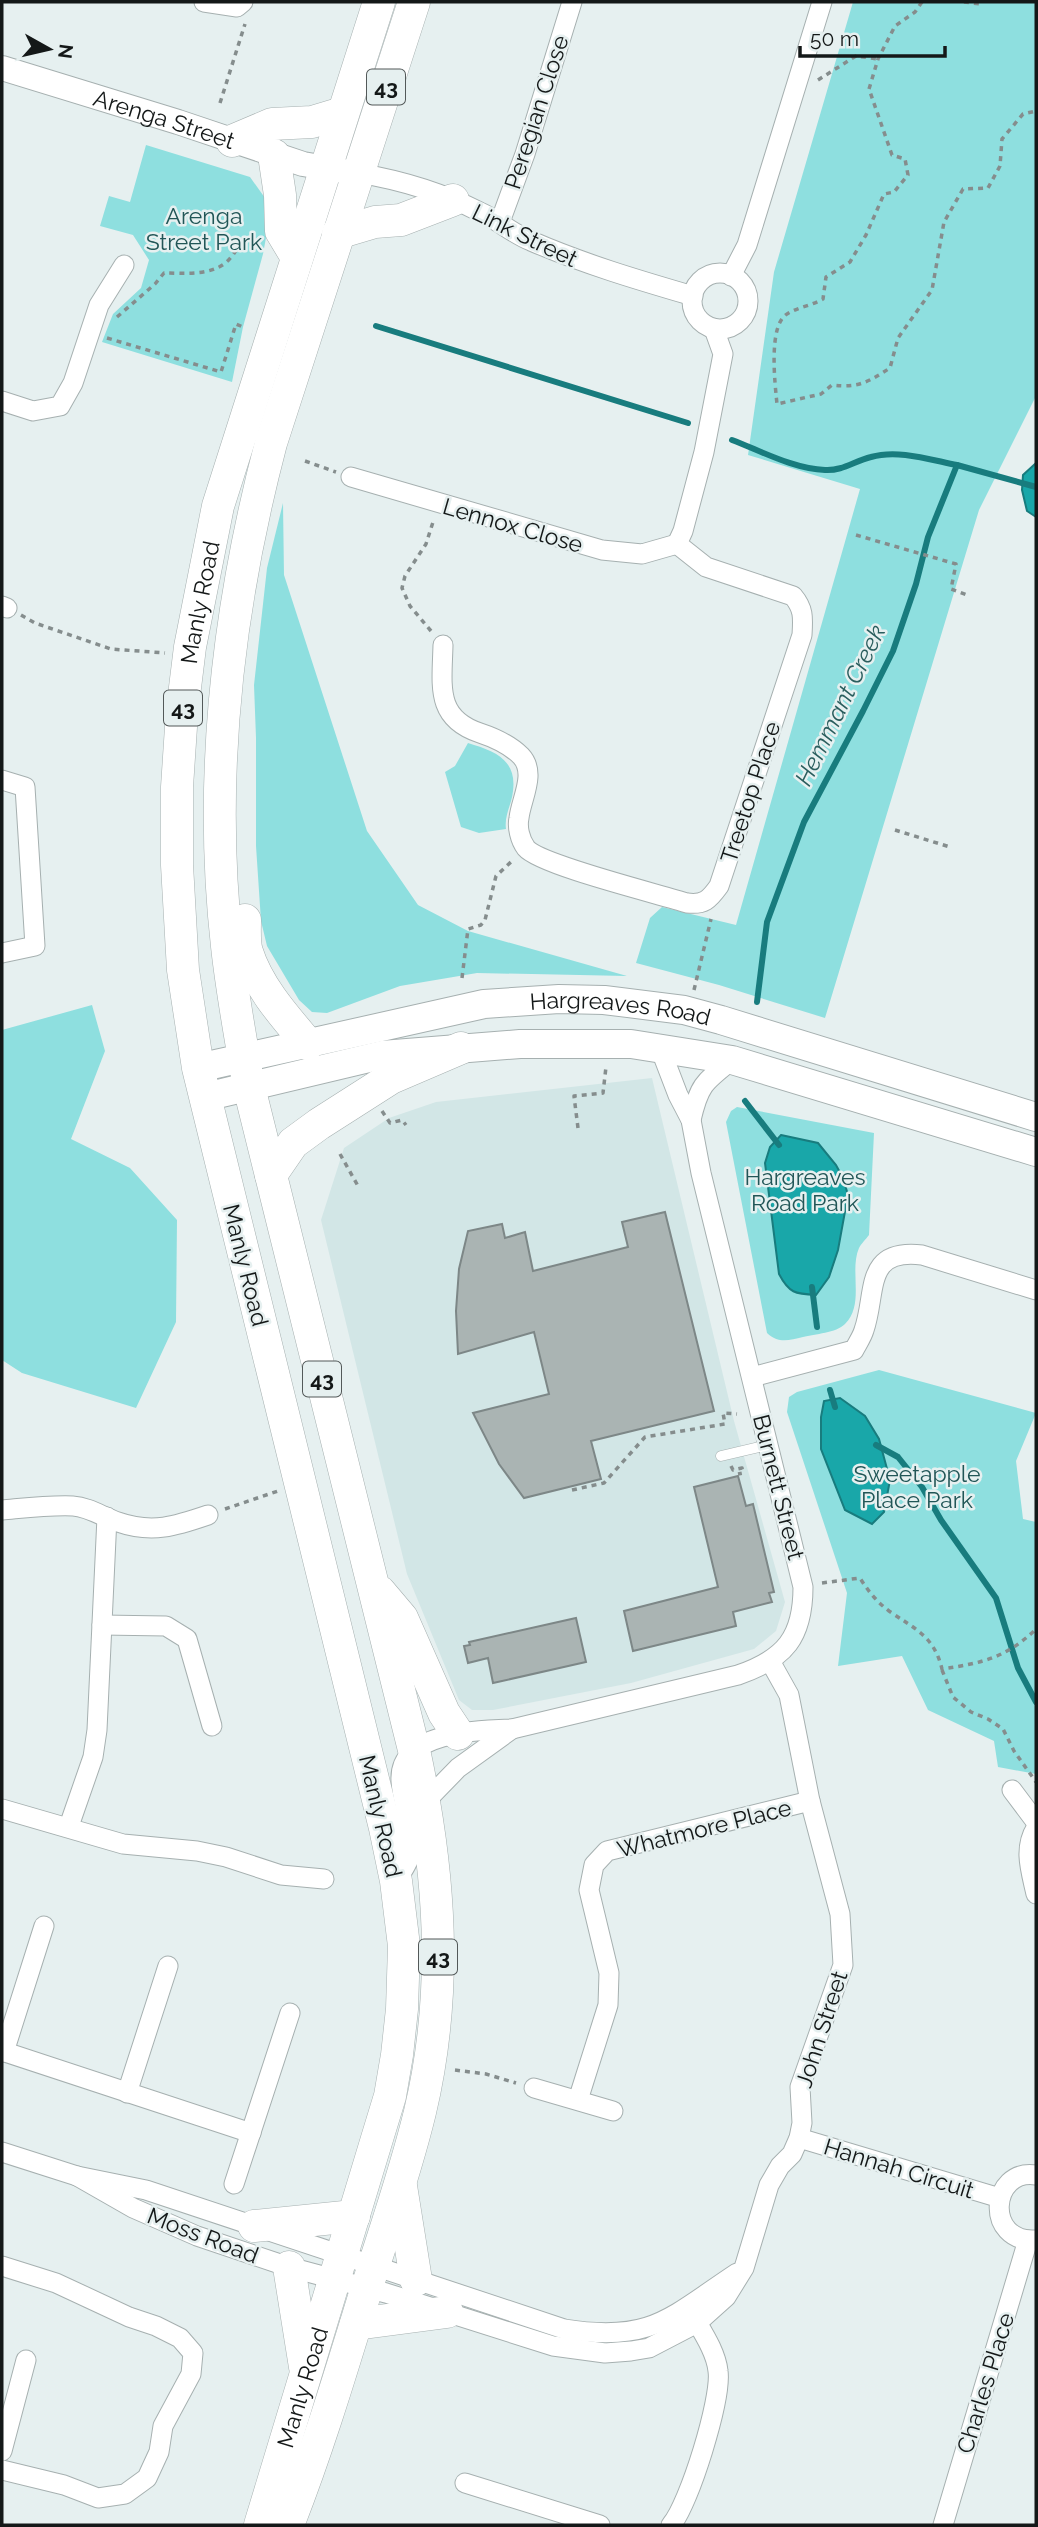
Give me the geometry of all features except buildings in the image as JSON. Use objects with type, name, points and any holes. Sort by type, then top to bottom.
[{"type":"main road","name":"Manly Road","points":[[260,2525],[390,2096],[402,2009],[404,1946],[397,1881],[365,1743],[202,1083],[183,970],[177,865],[177,787],[188,660],[218,506],[379,2]]},
{"type":"main road","name":"Manly Road","points":[[288,2525],[326,2422],[420,2111],[435,2014],[439,1933],[437,1887],[425,1802],[414,1750],[247,1073],[227,944],[221,843],[223,712],[234,614],[259,488],[292,374],[414,2]]},
{"type":"main road","points":[[233,141],[272,124],[312,122],[342,113]]},
{"type":"main road","points":[[274,155],[281,231],[296,257]]},
{"type":"main road","points":[[338,233],[375,222],[401,220],[453,200]]},
{"type":"main road","points":[[222,758],[238,790],[246,950],[266,990],[308,1044]]},
{"type":"main road","name":"Hargreaves Road","points":[[247,1073],[308,1044],[484,1004],[559,999],[642,1004],[684,1010],[1036,1116]]},
{"type":"main road","name":"Hargreaves Road","points":[[202,1083],[247,1073],[382,1055],[461,1048],[598,1043],[660,1048],[732,1060],[1036,1152]]},
{"type":"main road","points":[[271,1175],[293,1143],[319,1124],[391,1078],[461,1048]]},
{"type":"main road","points":[[372,1583],[402,1618],[444,1713],[458,1734]]},
{"type":"main road","points":[[400,2178],[416,2280]]},
{"type":"main road","points":[[254,2226],[354,2216]]},
{"type":"main road","points":[[289,2267],[306,2371]]},
{"type":"main road","points":[[356,2324],[447,2312]]},
{"type":"street","points":[[204,2],[246,8]]},
{"type":"street","name":"Peregian Close","points":[[500,222],[525,154],[572,2]]},
{"type":"street","points":[[731,276],[747,245],[822,2]]},
{"type":"street","name":"Arenga Street","points":[[2,68],[178,122],[274,155],[358,173]]},
{"type":"street","name":"Link Street","points":[[358,173],[384,178],[453,200],[500,222],[526,240],[591,266],[693,296]]},
{"type":"street","points":[[2,401],[33,411],[60,406],[99,335],[99,305],[124,265]]},
{"type":"street","points":[[677,544],[698,476],[723,355],[714,329],[698,319],[693,308],[693,296],[698,285],[707,276],[719,273],[731,276],[742,284],[748,296],[747,310],[734,326],[714,329]]},
{"type":"street","name":"Lennox Close","points":[[351,477],[602,550],[642,554],[677,544]]},
{"type":"street","name":"Treetop Place","points":[[677,544],[706,567],[793,596],[801,605],[803,615],[802,635],[719,886],[709,900]]},
{"type":"street","points":[[443,645],[443,681],[447,710],[456,722],[511,747],[524,759],[528,780],[518,819],[520,835],[527,848],[549,862],[687,903],[698,904],[709,900]]},
{"type":"street","points":[[2,780],[25,788],[35,946],[2,953]]},
{"type":"street","name":"Burnett Street","points":[[414,1750],[425,1743],[458,1734],[512,1729],[738,1675],[770,1661],[788,1646],[798,1628],[803,1607],[803,1587],[701,1173],[691,1120],[660,1048]]},
{"type":"street","points":[[691,1120],[696,1097],[702,1086],[732,1060]]},
{"type":"street","points":[[752,1377],[854,1350],[864,1331],[874,1276],[888,1259],[902,1252],[922,1255],[1036,1290]]},
{"type":"street","points":[[2,1510],[73,1506],[144,1528],[171,1528],[208,1515]]},
{"type":"street","points":[[69,1826],[93,1757],[97,1730],[107,1517]]},
{"type":"street","points":[[102,1625],[166,1626],[187,1639],[212,1726]]},
{"type":"street","name":"John Street","points":[[770,1661],[789,1695],[810,1801],[840,1914],[843,1965],[800,2087],[802,2123],[799,2138]]},
{"type":"street","name":"Burnett Street","points":[[425,1802],[458,1768],[512,1729]]},
{"type":"street","points":[[397,1881],[411,1852],[401,1781],[402,1768],[414,1750]]},
{"type":"street","points":[[1012,1790],[1036,1822]]},
{"type":"street","name":"Whatmore Place","points":[[578,2100],[608,2005],[609,1973],[589,1891],[594,1865],[607,1851],[810,1801]]},
{"type":"street","points":[[2,1809],[69,1826],[122,1844],[197,1851],[226,1857],[281,1875],[324,1879]]},
{"type":"street","points":[[1036,1828],[1031,1837],[1028,1858],[1036,1894]]},
{"type":"street","points":[[44,1926],[3,2052],[251,2133]]},
{"type":"street","points":[[127,2093],[168,1966]]},
{"type":"street","points":[[234,2184],[290,2013]]},
{"type":"street","points":[[534,2088],[613,2111]]},
{"type":"street","points":[[338,2268],[370,2278],[447,2312],[553,2346],[605,2353],[649,2348],[693,2316],[726,2297],[744,2268],[769,2185],[780,2166],[792,2154],[799,2138]]},
{"type":"street","name":"Hannah Circuit","points":[[799,2138],[1000,2198]]},
{"type":"street","name":"Moss Road","points":[[2,2152],[77,2176],[146,2190],[254,2226],[338,2268]]},
{"type":"street","points":[[1032,2240],[1017,2237],[1005,2227],[1000,2217],[1000,2198],[1004,2188],[1018,2177],[1036,2175]]},
{"type":"street","name":"Moss Road","points":[[77,2176],[172,2227],[289,2267],[338,2268]]},
{"type":"street","name":"Charles Place","points":[[943,2525],[1032,2240]]},
{"type":"street","points":[[2,2266],[56,2283],[129,2317],[156,2326],[180,2338],[193,2353],[191,2374],[163,2426],[159,2452],[148,2478],[125,2494],[98,2498],[64,2485],[2,2470]]},
{"type":"street","points":[[370,2278],[416,2280],[564,2329],[591,2333],[642,2330],[663,2322],[693,2316]]},
{"type":"street","points":[[672,2525],[685,2503],[719,2385],[715,2357],[693,2316]]},
{"type":"street","points":[[2,2451],[26,2360]]},
{"type":"street","points":[[465,2483],[600,2525]]},
{"type":"lane","points":[[721,1456],[768,1445]]},
{"type":"path","points":[[922,2],[915,12],[895,26],[878,59],[869,89],[892,155],[905,159],[908,175],[894,192],[884,194],[866,235],[849,262],[826,277],[822,299],[785,314],[777,327],[774,368],[777,404],[821,394],[832,385],[852,387],[873,379],[890,368],[898,338],[932,290],[944,222],[963,189],[988,188],[1000,166],[1002,139],[1023,114],[1036,111]]},
{"type":"path","points":[[964,2],[980,5],[982,2]]},
{"type":"path","points":[[220,103],[246,8]]},
{"type":"path","points":[[799,76],[817,81],[856,56],[878,59]]},
{"type":"path","points":[[114,320],[164,273],[200,272],[224,264],[236,247],[246,243],[266,246]]},
{"type":"path","points":[[99,335],[222,372],[236,324],[243,327]]},
{"type":"path","points":[[99,335],[111,329]]},
{"type":"path","points":[[305,461],[351,477]]},
{"type":"path","points":[[439,503],[426,544],[405,576],[402,588],[410,606],[443,645]]},
{"type":"path","points":[[856,535],[956,564],[951,589],[970,596]]},
{"type":"path","points":[[5,607],[35,623],[111,649],[169,654]]},
{"type":"path","points":[[895,830],[950,847]]},
{"type":"path","points":[[462,978],[468,929],[481,925],[485,920],[496,876],[527,848]]},
{"type":"path","points":[[694,991],[712,915],[709,900]]},
{"type":"path","points":[[578,1128],[574,1096],[603,1093],[606,1065]]},
{"type":"path","points":[[380,1108],[390,1123],[402,1120],[405,1125]]},
{"type":"path","points":[[340,1154],[358,1186]]},
{"type":"path","points":[[572,1490],[604,1483],[645,1437],[725,1424],[723,1413],[737,1414]]},
{"type":"path","points":[[733,1470],[742,1468],[743,1473],[738,1474]]},
{"type":"path","points":[[208,1515],[299,1483]]},
{"type":"path","points":[[820,1583],[860,1578],[871,1595],[888,1611],[925,1634],[938,1653],[953,1697],[971,1712],[1003,1729],[1014,1751],[1036,1782]]},
{"type":"path","points":[[942,1670],[983,1663],[1009,1652],[1036,1629]]},
{"type":"path","points":[[449,2070],[486,2074],[534,2088]]},
{"type":"shaded area","points":[[1036,463],[1036,517],[1027,511],[1022,490],[1023,475]]},
{"type":"shaded area","points":[[652,1078],[734,1421],[785,1602],[776,1631],[754,1649],[631,1683],[493,1710],[472,1710],[459,1700],[407,1574],[321,1220],[344,1148],[389,1118],[436,1102]]},
{"type":"shaded area","points":[[781,1135],[818,1143],[836,1165],[848,1195],[838,1250],[829,1277],[816,1295],[793,1291],[779,1274],[765,1163],[770,1147]]},
{"type":"shaded area","points":[[840,1398],[865,1416],[879,1439],[890,1480],[884,1512],[872,1524],[845,1510],[821,1449],[824,1401]]},
{"type":"green space","points":[[853,2],[1036,2],[1036,396],[979,510],[825,1018],[636,963],[650,918],[662,907],[736,925],[860,489],[748,455],[774,272]]},
{"type":"green space","name":"Arenga Street Park","points":[[146,145],[250,177],[265,198],[267,232],[232,382],[102,342],[113,314],[141,288],[149,260],[133,235],[100,226],[109,196],[130,202]]},
{"type":"green space","points":[[283,503],[284,575],[367,831],[418,905],[468,931],[627,976],[477,973],[400,986],[327,1013],[312,1012],[299,1000],[267,946],[261,921],[256,846],[254,685],[267,568]]},
{"type":"green space","points":[[468,743],[495,753],[511,771],[513,791],[506,829],[479,833],[461,827],[445,772],[455,766]]},
{"type":"green space","points":[[92,1005],[105,1051],[71,1139],[130,1168],[177,1220],[176,1322],[136,1408],[22,1373],[2,1360],[2,1030]]},
{"type":"green space","name":"Hargreaves Road Park","points":[[737,1107],[874,1133],[869,1235],[860,1246],[856,1257],[856,1297],[851,1316],[845,1324],[836,1329],[784,1340],[776,1339],[767,1333],[726,1122],[731,1111]]},
{"type":"green space","name":"Sweetapple Place Park","points":[[879,1370],[1036,1413],[1016,1461],[1023,1519],[1036,1522],[1036,1774],[998,1767],[994,1741],[928,1710],[902,1656],[838,1666],[847,1593],[787,1412],[789,1397],[797,1392]]},
{"type":"waterway","points":[[376,326],[688,423]]},
{"type":"waterway","points":[[732,440],[790,463],[813,469],[837,469],[871,457],[892,454],[957,465]]},
{"type":"waterway","name":"Hemmant Creek","points":[[757,1002],[767,922],[804,822],[893,651],[916,584],[928,537],[957,465],[1036,487]]},
{"type":"waterway","name":"Hemmant Creek","points":[[745,1101],[779,1145]]},
{"type":"waterway","name":"Hemmant Creek","points":[[812,1287],[817,1327]]},
{"type":"waterway","name":"Hemmant Creek","points":[[830,1390],[835,1407]]},
{"type":"waterway","name":"Hemmant Creek","points":[[876,1445],[898,1457],[922,1487],[941,1520],[996,1598],[1018,1668],[1036,1702]]}]
